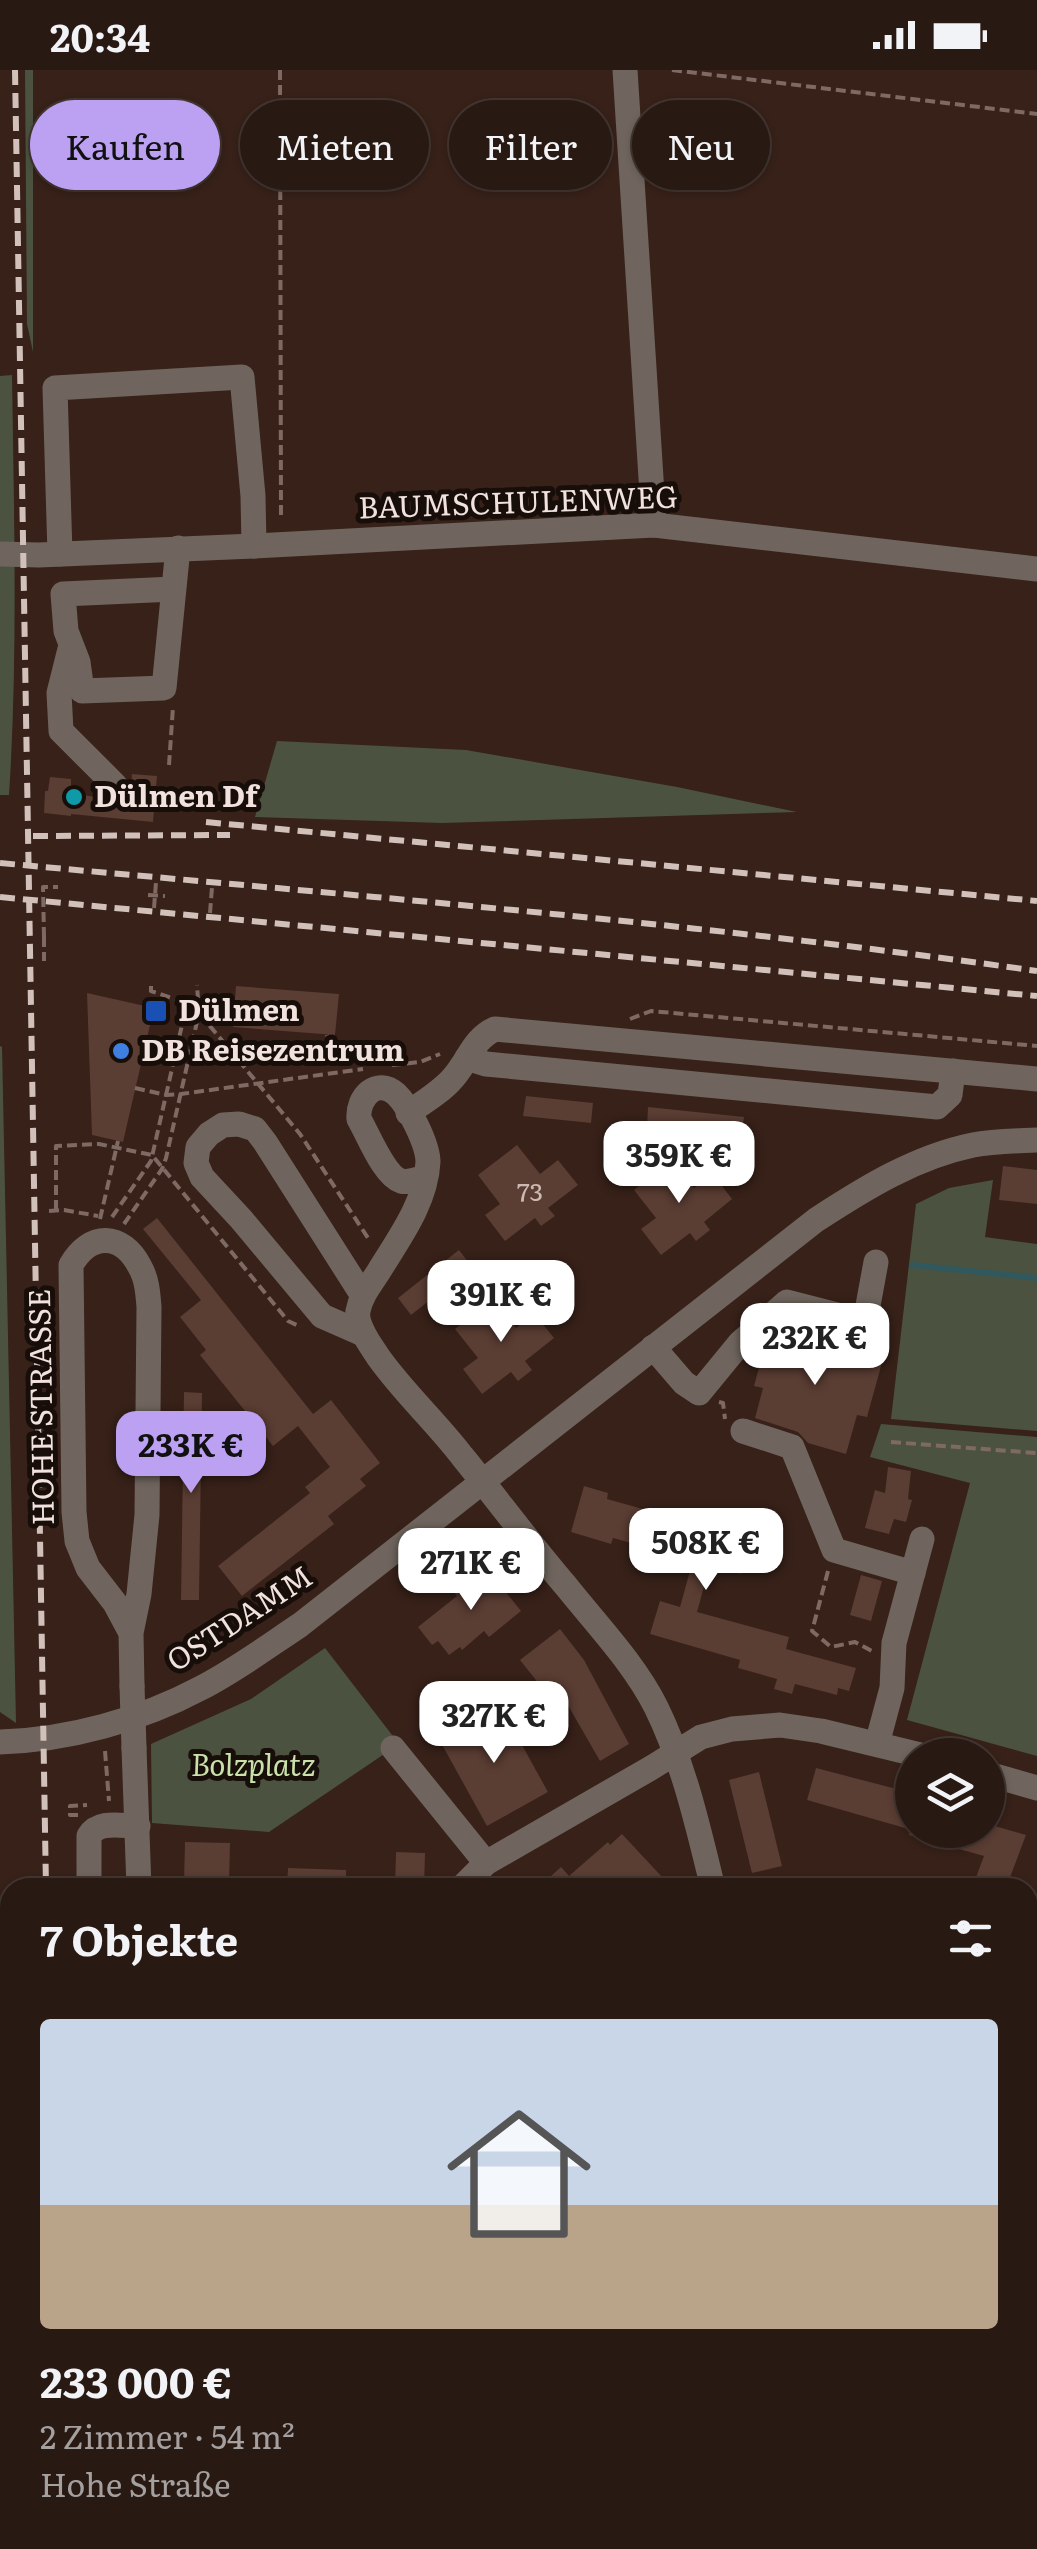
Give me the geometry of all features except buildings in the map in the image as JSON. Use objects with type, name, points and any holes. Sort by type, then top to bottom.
[{"type":"street","points":[[625,70],[654,525]]},
{"type":"street","points":[[60,554],[55,388],[242,378],[254,546]]},
{"type":"street","name":"BAUMSCHULENWEG","points":[[0,554],[254,546],[654,525],[1037,568]]},
{"type":"street","points":[[174,588],[63,594],[66,631],[78,662],[82,691],[164,688],[174,588],[178,548]]},
{"type":"street","points":[[71,644],[59,693],[61,732],[115,785]]},
{"type":"street","points":[[408,1113],[453,1078],[482,1035],[495,1029],[1037,1079]]},
{"type":"street","points":[[467,1058],[486,1064],[937,1107],[950,1095],[952,1071]]},
{"type":"street","points":[[426,1177],[410,1181],[390,1175],[360,1119],[358,1109],[372,1090],[394,1092],[428,1151],[426,1177],[420,1200],[363,1296],[357,1315],[363,1334],[628,1662],[656,1706],[676,1753],[710,1878]]},
{"type":"street","points":[[363,1296],[254,1129],[224,1125],[209,1134],[198,1147],[196,1163],[202,1177],[322,1316],[363,1334]]},
{"type":"street","name":"OSTDAMM","points":[[0,1742],[32,1741],[104,1725],[200,1689],[300,1625],[816,1220],[892,1174],[936,1155],[976,1145],[1037,1140]]},
{"type":"street","points":[[105,1232],[129,1251],[141,1268],[149,1307],[146,1515],[139,1594],[131,1633],[139,1878]]},
{"type":"street","name":"HOHE STRASSE","points":[[105,1232],[78,1253],[72,1266],[74,1512],[78,1541],[88,1568],[115,1603],[131,1633]]},
{"type":"street","points":[[653,1347],[684,1383],[699,1394],[740,1343],[787,1302],[865,1322],[876,1262]]},
{"type":"street","points":[[743,1431],[792,1447],[834,1550],[913,1573]]},
{"type":"street","points":[[877,1744],[892,1688],[894,1643],[922,1539]]},
{"type":"street","points":[[471,1878],[486,1863],[702,1737],[732,1729],[780,1725],[895,1749]]},
{"type":"street","points":[[393,1748],[486,1863]]},
{"type":"street","points":[[1005,1779],[1037,1788]]},
{"type":"street","points":[[90,1878],[89,1836],[93,1829],[138,1826]]},
{"type":"path","points":[[280,70],[282,544]]},
{"type":"path","points":[[672,70],[1037,114]]},
{"type":"path","points":[[154,908],[156,882]]},
{"type":"path","points":[[44,961],[44,887],[58,888]]},
{"type":"path","points":[[210,913],[212,888]]},
{"type":"path","points":[[152,895],[165,896]]},
{"type":"path","points":[[105,1232],[162,1169],[199,1013],[197,985]]},
{"type":"path","points":[[150,1007],[151,988],[199,1013],[300,1134],[368,1238],[369,1248]]},
{"type":"path","points":[[105,1232],[151,1161],[188,1004]]},
{"type":"path","points":[[199,1013],[234,1010]]},
{"type":"path","points":[[626,1021],[651,1011],[1037,1046]]},
{"type":"path","points":[[327,1035],[331,1049],[336,1051],[365,1046],[380,1050],[385,1066],[420,1062],[446,1050],[467,1058]]},
{"type":"path","points":[[135,1088],[181,1094],[366,1068]]},
{"type":"path","points":[[105,1232],[118,1141]]},
{"type":"path","points":[[56,1210],[56,1146],[98,1144],[127,1150]]},
{"type":"path","points":[[49,1210],[105,1232]]},
{"type":"path","points":[[699,1394],[723,1403],[726,1426],[743,1431]]},
{"type":"path","points":[[890,1442],[1037,1453]]},
{"type":"path","points":[[834,1550],[812,1631],[831,1648],[854,1642],[894,1662]]},
{"type":"path","points":[[104,1725],[109,1804]]},
{"type":"path","points":[[70,1806],[89,1805]]},
{"type":"green space","points":[[25,70],[33,70],[33,352],[27,324]]},
{"type":"green space","points":[[12,375],[14,690],[9,795],[0,795],[0,376]]},
{"type":"green space","points":[[277,741],[466,750],[797,812],[442,823],[255,817]]},
{"type":"green space","points":[[2,1047],[16,1723],[0,1712]]},
{"type":"green space","points":[[993,1180],[985,1237],[1037,1244],[1037,1431],[891,1419],[916,1204],[949,1188]]},
{"type":"green space","points":[[881,1424],[1037,1437],[1037,1756],[1005,1747],[1005,1738],[972,1738],[907,1720],[970,1483],[870,1457]]},
{"type":"green space","name":"Bolzplatz","points":[[325,1648],[399,1744],[269,1832],[152,1823],[151,1744],[251,1699]]},
{"type":"waterway","points":[[912,1265],[1037,1278]]},
{"type":"railway","points":[[15,70],[46,1878]]},
{"type":"railway","points":[[206,822],[1037,901]]},
{"type":"railway","points":[[33,836],[230,835]]},
{"type":"railway","points":[[0,863],[649,924],[1037,971]]},
{"type":"railway","points":[[0,897],[1037,996]]},
{"type":"place","name":"Dülmen Df","points":[[74,797]]},
{"type":"place","name":"Dülmen","points":[[156,1011]]},
{"type":"place","name":"DB Reisezentrum","points":[[121,1051]]}]
